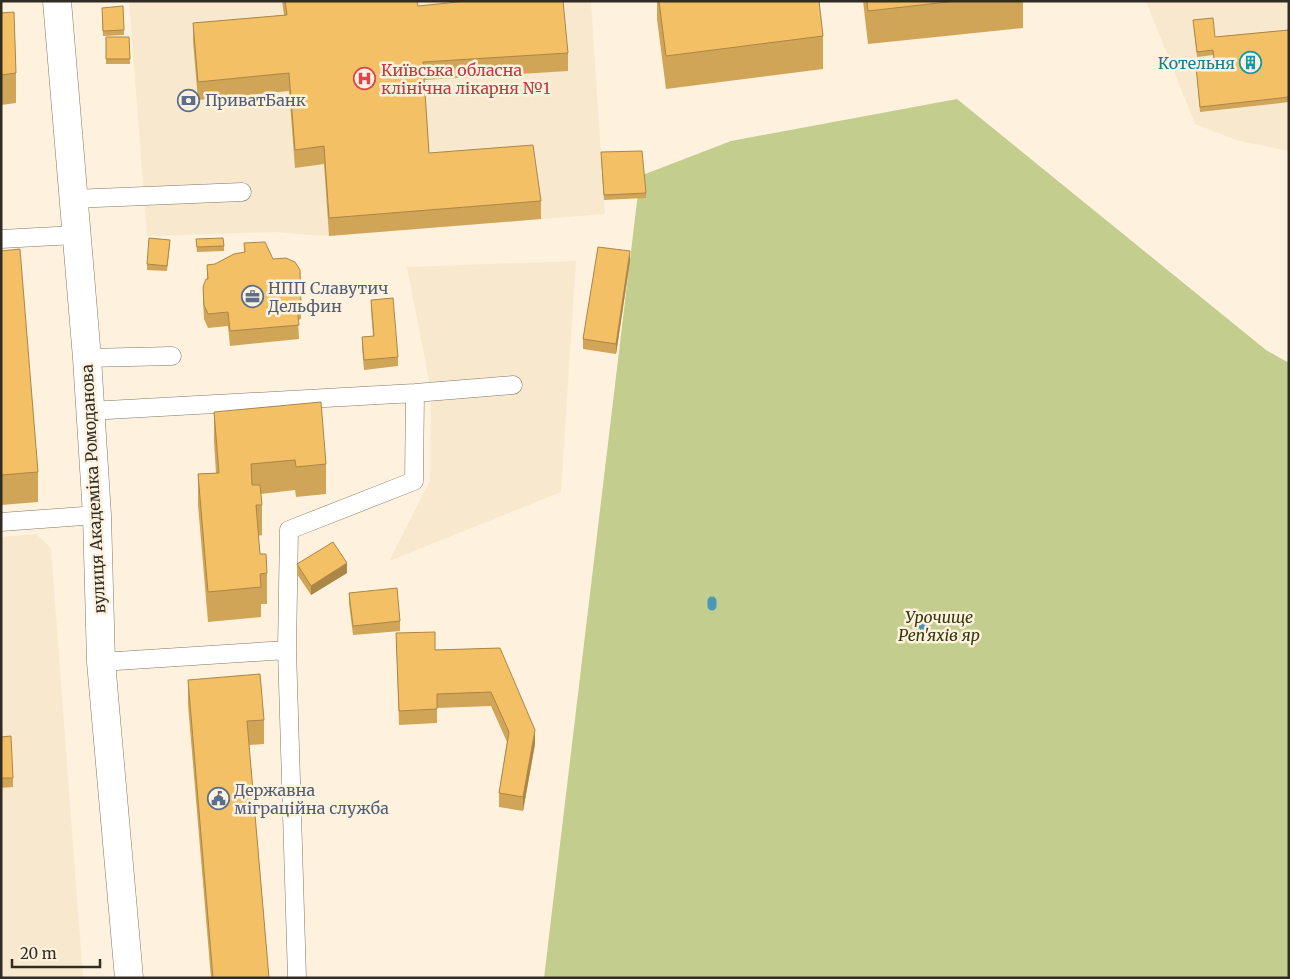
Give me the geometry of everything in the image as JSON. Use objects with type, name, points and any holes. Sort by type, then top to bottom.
[{"type":"street","name":"вулиця Академіка Ромоданова","points":[[57,1],[75,235],[87,358],[97,515],[101,662],[129,978]]},
{"type":"lane","points":[[72,199],[242,192]]},
{"type":"lane","points":[[1,239],[75,235]]},
{"type":"lane","points":[[87,358],[172,356]]},
{"type":"lane","points":[[89,411],[415,393],[513,385]]},
{"type":"lane","points":[[297,978],[287,650],[289,530],[414,481],[415,393]]},
{"type":"lane","points":[[1,522],[97,515]]},
{"type":"lane","points":[[101,662],[287,650]]},
{"type":"shaded area","name":"Київська обласна клінічна лікарня №1","points":[[129,1],[591,1],[605,214],[329,236],[274,232],[147,236]]},
{"type":"shaded area","points":[[1146,1],[1289,1],[1289,151],[1239,141],[1195,124]]},
{"type":"shaded area","points":[[576,261],[561,492],[389,561],[430,481],[431,391],[407,267]]},
{"type":"shaded area","points":[[36,534],[51,548],[83,978],[1,978],[1,537]]},
{"type":"green space","name":"Урочище Реп'яхів яр","points":[[957,99],[1266,350],[1289,363],[1289,978],[544,978],[640,176],[731,141]]},
{"type":"building","points":[[285,1],[417,1],[418,6],[468,1],[563,1],[568,53],[423,62],[429,153],[533,145],[541,201],[329,218],[324,146],[295,150],[289,73],[198,82],[193,23],[287,15]]},
{"type":"building","points":[[659,1],[819,1],[823,36],[666,56]]},
{"type":"building","points":[[867,1],[956,1],[868,11]]},
{"type":"building","points":[[123,6],[124,30],[103,31],[102,8]]},
{"type":"building","points":[[14,12],[16,73],[1,75],[1,13]]},
{"type":"building","name":"Котельня","points":[[1213,18],[1215,37],[1289,30],[1289,97],[1200,107],[1196,66],[1215,64],[1213,50],[1197,52],[1193,20]]},
{"type":"building","points":[[106,37],[129,37],[130,59],[106,59]]},
{"type":"building","points":[[642,151],[646,193],[604,195],[601,152]]},
{"type":"building","points":[[149,238],[170,240],[167,266],[147,264]]},
{"type":"building","points":[[223,238],[224,246],[197,247],[196,239]]},
{"type":"building","name":"НПП Славутич Дельфин","points":[[265,242],[273,259],[286,258],[295,262],[300,270],[301,305],[297,305],[299,325],[230,331],[228,312],[208,314],[204,305],[203,287],[206,279],[208,279],[207,265],[215,264],[234,254],[245,252],[244,243]]},
{"type":"building","points":[[598,247],[630,251],[616,344],[583,339]]},
{"type":"building","points":[[20,249],[38,472],[1,475],[1,251]]},
{"type":"building","points":[[393,298],[398,357],[364,360],[362,337],[374,336],[371,300]]},
{"type":"building","points":[[321,402],[326,464],[296,467],[295,460],[251,464],[252,485],[260,485],[262,505],[256,505],[260,554],[266,554],[267,573],[260,574],[261,587],[208,592],[198,474],[219,473],[214,412]]},
{"type":"building","points":[[333,542],[347,563],[311,586],[297,564]]},
{"type":"building","points":[[397,588],[400,621],[353,626],[349,593]]},
{"type":"building","points":[[435,632],[435,650],[500,648],[535,730],[523,797],[499,793],[509,732],[491,692],[437,694],[437,709],[399,711],[396,633]]},
{"type":"building","points":[[260,674],[264,720],[247,721],[269,978],[213,978],[188,680]]},
{"type":"building","points":[[11,736],[13,778],[1,778],[1,737]]},
{"type":"waterway","points":[[712,601],[712,606]]},
{"type":"waterway","points":[[923,625],[925,630]]},
{"type":"place","name":"Котельня","points":[[1251,63]]},
{"type":"place","name":"Київська обласна клінічна лікарня №1","points":[[365,79]]},
{"type":"place","name":"ПриватБанк","points":[[189,100]]},
{"type":"place","name":"НПП Славутич Дельфин","points":[[252,297]]},
{"type":"place","name":"Державна міграційна служба","points":[[218,799]]}]
